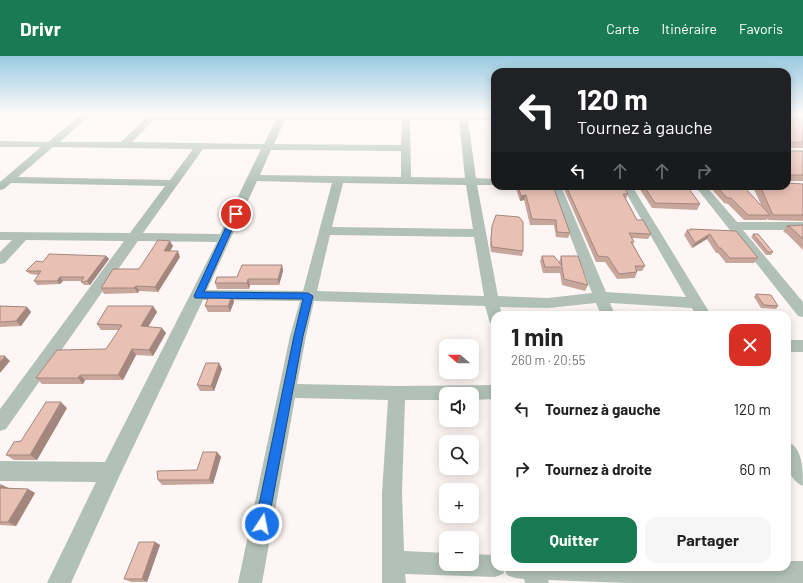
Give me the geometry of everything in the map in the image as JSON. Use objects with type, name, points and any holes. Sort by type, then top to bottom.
[{"type":"street","points":[[4,184],[58,139]]},
{"type":"street","points":[[123,146],[130,139]]},
{"type":"street","points":[[59,583],[111,472],[198,296],[270,139]]},
{"type":"street","points":[[405,139],[406,181]]},
{"type":"street","points":[[466,139],[471,182],[494,311]]},
{"type":"street","points":[[0,144],[405,148]]},
{"type":"street","points":[[0,423],[199,147]]},
{"type":"street","points":[[253,178],[491,182]]},
{"type":"street","points":[[250,583],[298,336],[338,180]]},
{"type":"street","points":[[4,184],[173,183]]},
{"type":"street","points":[[558,190],[606,311]]},
{"type":"street","points":[[629,190],[701,309]]},
{"type":"street","points":[[703,190],[803,312]]},
{"type":"street","points":[[734,226],[803,226]]},
{"type":"street","points":[[325,231],[480,233]]},
{"type":"street","points":[[0,236],[224,238]]},
{"type":"street","points":[[0,260],[23,236]]},
{"type":"street","points":[[198,296],[308,296],[556,302],[601,297],[701,309]]},
{"type":"street","points":[[791,346],[803,346]]},
{"type":"street","points":[[288,391],[397,393],[491,392]]},
{"type":"street","points":[[397,393],[392,482],[394,573],[491,566]]},
{"type":"street","points":[[791,456],[803,476]]},
{"type":"street","points":[[0,471],[111,472]]},
{"type":"street","points":[[529,571],[712,575],[803,572]]},
{"type":"building","points":[[791,139],[803,139],[803,142],[791,142]]},
{"type":"building","points":[[791,151],[803,151],[803,175],[791,175]]},
{"type":"building","points":[[791,183],[803,184],[803,215],[773,215],[762,190],[791,190]]},
{"type":"building","points":[[519,190],[554,190],[570,233],[557,232],[556,220],[532,219],[526,195],[521,196]]},
{"type":"building","points":[[568,190],[626,190],[628,194],[623,194],[637,220],[643,220],[651,234],[629,233],[634,242],[631,242],[645,266],[635,266],[637,272],[619,274],[608,257],[598,256]]},
{"type":"building","points":[[647,190],[690,190],[700,204],[655,203]]},
{"type":"building","points":[[720,190],[747,190],[770,215],[748,215],[731,198],[727,198]]},
{"type":"building","points":[[496,215],[519,217],[523,222],[523,251],[492,247],[492,226]]},
{"type":"building","points":[[803,225],[803,239],[787,226]]},
{"type":"building","points":[[690,229],[736,231],[758,258],[730,258],[721,248],[719,248],[710,234],[695,243],[687,230],[691,230]]},
{"type":"building","points":[[753,234],[758,234],[773,252],[768,252]]},
{"type":"building","points":[[158,240],[170,241],[164,251],[178,251],[155,287],[136,286],[134,288],[101,288],[113,269],[139,269]]},
{"type":"building","points":[[49,254],[106,256],[87,281],[81,282],[84,277],[60,277],[57,281],[34,281],[41,271],[26,271],[36,261],[43,262]]},
{"type":"building","points":[[542,256],[554,256],[562,266],[561,256],[578,256],[588,285],[564,279],[562,267],[545,267]]},
{"type":"building","points":[[242,265],[282,265],[278,279],[248,279],[247,283],[215,283],[217,277],[237,277]]},
{"type":"building","points":[[756,294],[771,295],[778,306],[764,305]]},
{"type":"building","points":[[209,296],[232,296],[228,306],[205,306]]},
{"type":"building","points":[[0,306],[27,307],[16,321],[0,322]]},
{"type":"building","points":[[108,306],[153,306],[141,326],[162,328],[149,350],[132,349],[118,375],[80,375],[78,378],[36,378],[57,350],[106,349],[122,325],[97,324]]},
{"type":"building","points":[[0,356],[5,356],[0,362]]},
{"type":"building","points":[[206,363],[219,363],[211,386],[197,385]]},
{"type":"building","points":[[46,402],[61,402],[30,455],[6,455],[14,442],[21,441]]},
{"type":"building","points":[[203,452],[217,452],[209,480],[158,480],[157,471],[197,470]]},
{"type":"building","points":[[0,488],[28,489],[8,522],[0,522]]},
{"type":"building","points":[[139,542],[155,542],[142,579],[124,579]]},
{"type":"route","points":[[236,214],[198,296],[308,296],[298,336],[262,524]]}]
